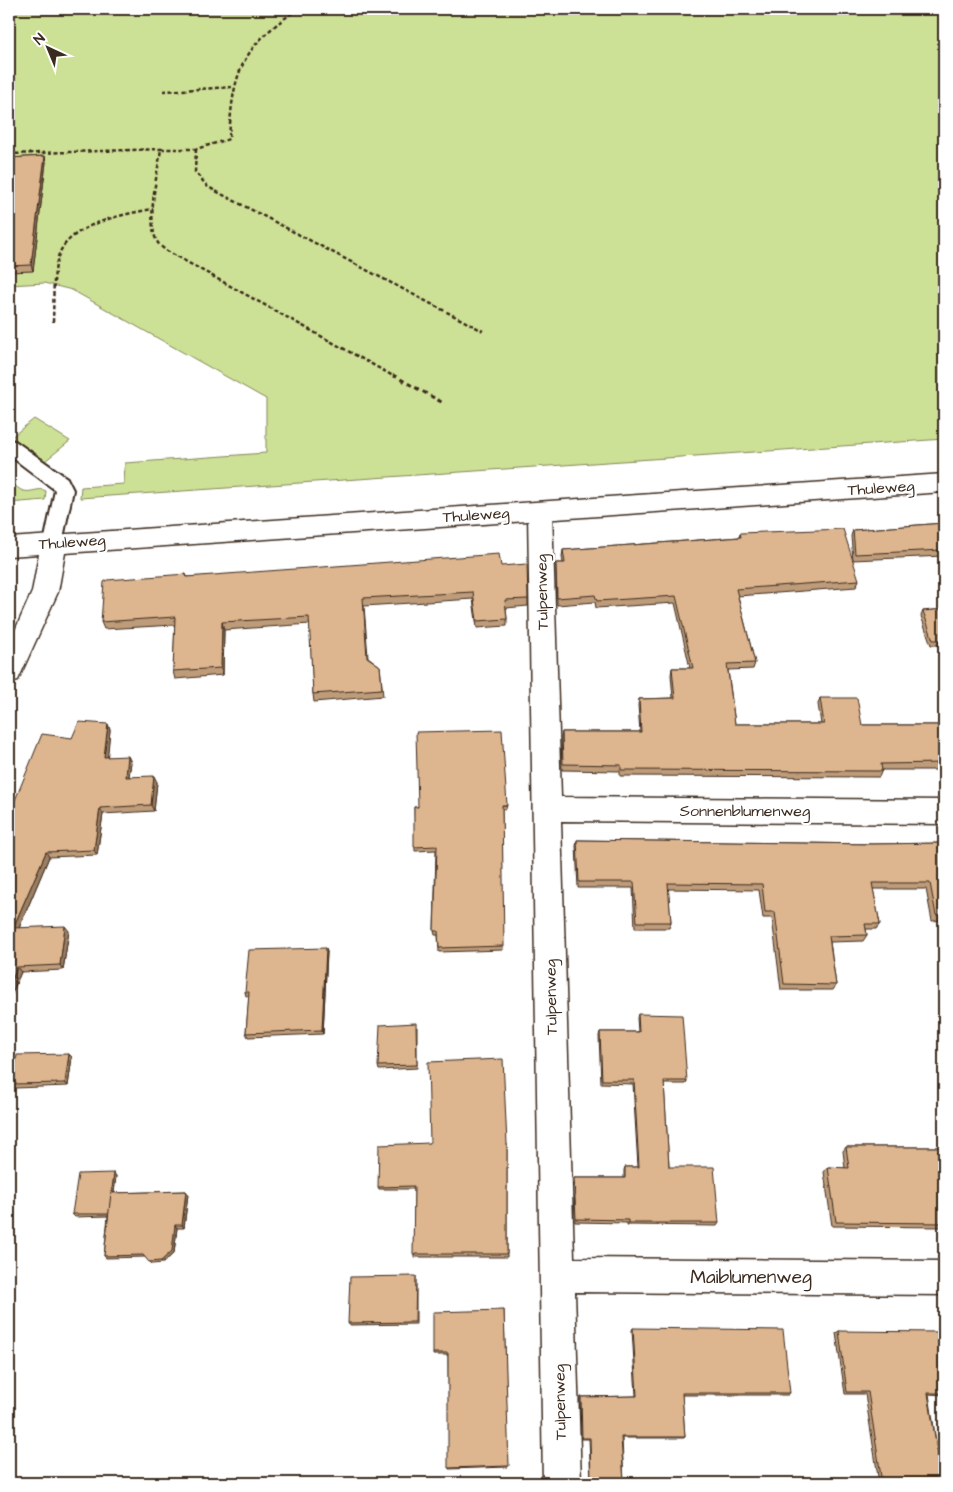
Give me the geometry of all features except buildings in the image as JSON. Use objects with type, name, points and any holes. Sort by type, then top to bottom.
[{"type":"street","name":"Thuleweg","points":[[9,546],[944,483]]},
{"type":"street","name":"Tulpenweg","points":[[540,511],[562,1483]]},
{"type":"street","points":[[9,672],[45,592],[54,543]]},
{"type":"street","name":"Sonnenblumenweg","points":[[547,809],[944,812]]},
{"type":"street","name":"Maiblumenweg","points":[[557,1275],[944,1278]]},
{"type":"lane","points":[[9,446],[60,483],[64,490],[54,543]]},
{"type":"path","points":[[9,154],[196,149],[228,139],[234,87],[247,54],[282,19],[298,9]]},
{"type":"path","points":[[163,91],[234,87]]},
{"type":"path","points":[[161,149],[153,209],[154,235],[158,244],[445,404]]},
{"type":"path","points":[[196,149],[195,172],[208,187],[483,331]]},
{"type":"path","points":[[53,322],[58,255],[64,243],[91,226],[125,213],[153,209]]},
{"type":"green space","points":[[9,9],[944,9],[944,439],[80,498],[81,487],[124,484],[125,463],[266,453],[266,399],[72,290],[44,283],[9,285]]},
{"type":"green space","points":[[34,419],[70,441],[45,461],[9,439]]},
{"type":"green space","points":[[9,484],[24,491],[46,491],[45,500],[9,503]]}]
